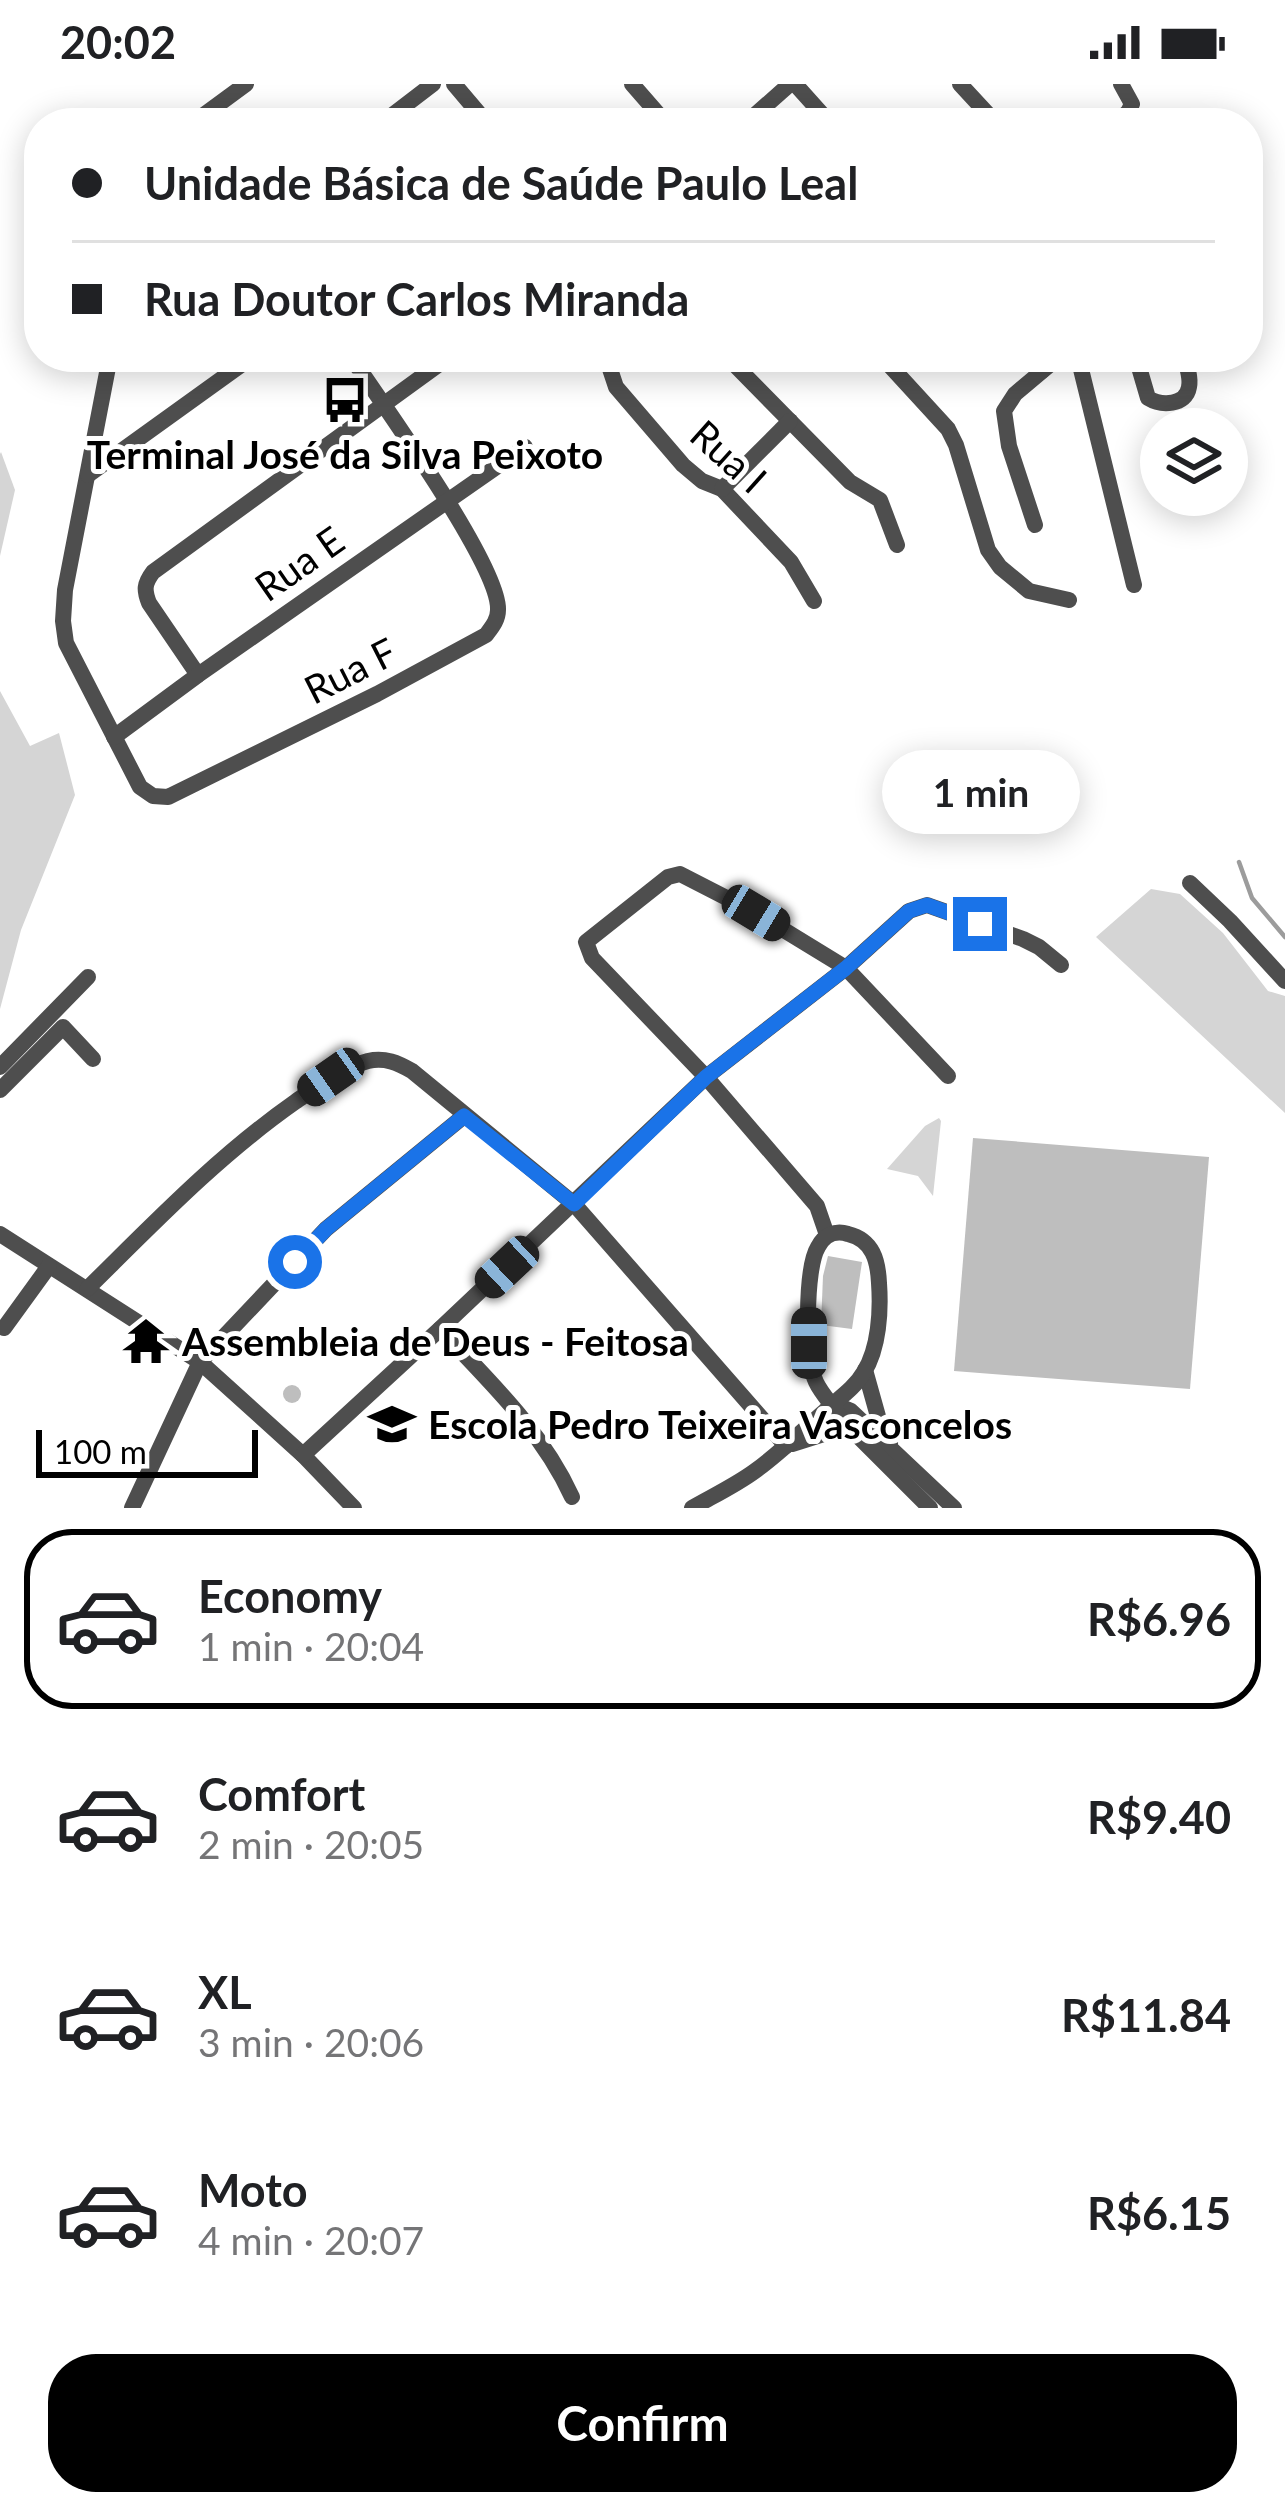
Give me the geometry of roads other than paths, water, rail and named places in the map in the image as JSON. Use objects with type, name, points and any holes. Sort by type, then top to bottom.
[{"type":"street","points":[[214,108],[246,84]]},
{"type":"street","points":[[402,108],[433,84]]},
{"type":"street","points":[[454,84],[474,108]]},
{"type":"street","points":[[632,84],[653,108]]},
{"type":"street","points":[[764,108],[792,84],[815,108]]},
{"type":"street","points":[[960,84],[982,108]]},
{"type":"street","points":[[107,372],[65,590],[63,622],[66,643],[114,737]]},
{"type":"street","points":[[88,475],[231,372]]},
{"type":"street","points":[[360,372],[446,501]]},
{"type":"street","points":[[198,675],[149,603],[146,582],[153,572],[427,372]]},
{"type":"street","name":"Rua I","points":[[611,372],[616,387],[683,465],[702,481],[722,489],[790,562],[814,601]]},
{"type":"street","points":[[742,372],[850,482],[880,500],[897,544]]},
{"type":"street","points":[[896,372],[948,429],[988,550],[1000,567],[1029,591],[1069,600]]},
{"type":"street","points":[[1031,372],[1003,416],[1035,525]]},
{"type":"street","points":[[1082,372],[1134,585]]},
{"type":"street","points":[[1140,372],[1148,398],[1163,404],[1187,394],[1188,372]]},
{"type":"street","points":[[722,489],[790,421]]},
{"type":"street","name":"Rua E","points":[[114,737],[525,447]]},
{"type":"street","name":"Rua F","points":[[114,737],[140,787],[167,797],[377,694],[486,634],[499,613],[491,577],[446,501]]},
{"type":"street","points":[[827,1235],[817,1206],[706,1077],[592,958],[586,942],[656,885],[680,874],[846,968],[948,1076]]},
{"type":"street","points":[[1190,884],[1285,981]]},
{"type":"street","points":[[303,1455],[706,1077],[846,968],[909,911],[927,905],[1023,939],[1061,965]]},
{"type":"street","points":[[0,1067],[88,977]]},
{"type":"street","points":[[0,1090],[64,1027],[93,1059]]},
{"type":"street","points":[[87,1289],[246,1137],[331,1077],[370,1060],[386,1059],[404,1066],[574,1204],[786,1446]]},
{"type":"street","points":[[132,1508],[200,1362],[326,1229],[464,1116]]},
{"type":"street","points":[[896,1454],[879,1420],[866,1370],[878,1323],[878,1264],[857,1237],[845,1232],[827,1235],[814,1255],[809,1316],[814,1377],[834,1395],[896,1454],[954,1508]]},
{"type":"street","points":[[0,1234],[200,1362],[354,1508]]},
{"type":"street","points":[[4,1328],[49,1266]]},
{"type":"street","points":[[440,1329],[526,1421],[559,1468],[572,1497]]},
{"type":"street","points":[[692,1508],[742,1480],[786,1446],[834,1395],[866,1370]]},
{"type":"street","points":[[834,1395],[842,1420],[930,1508]]},
{"type":"street","points":[[786,1446],[833,1431],[853,1432]]},
{"type":"waterway","points":[[1239,862],[1252,898],[1285,937]]},
{"type":"place","name":"Terminal José da Silva Peixoto","points":[[345,400]]},
{"type":"place","name":"Assembleia de Deus - Feitosa","points":[[146,1341]]},
{"type":"place","name":"Escola Pedro Teixeira Vasconcelos","points":[[392,1424]]}]
